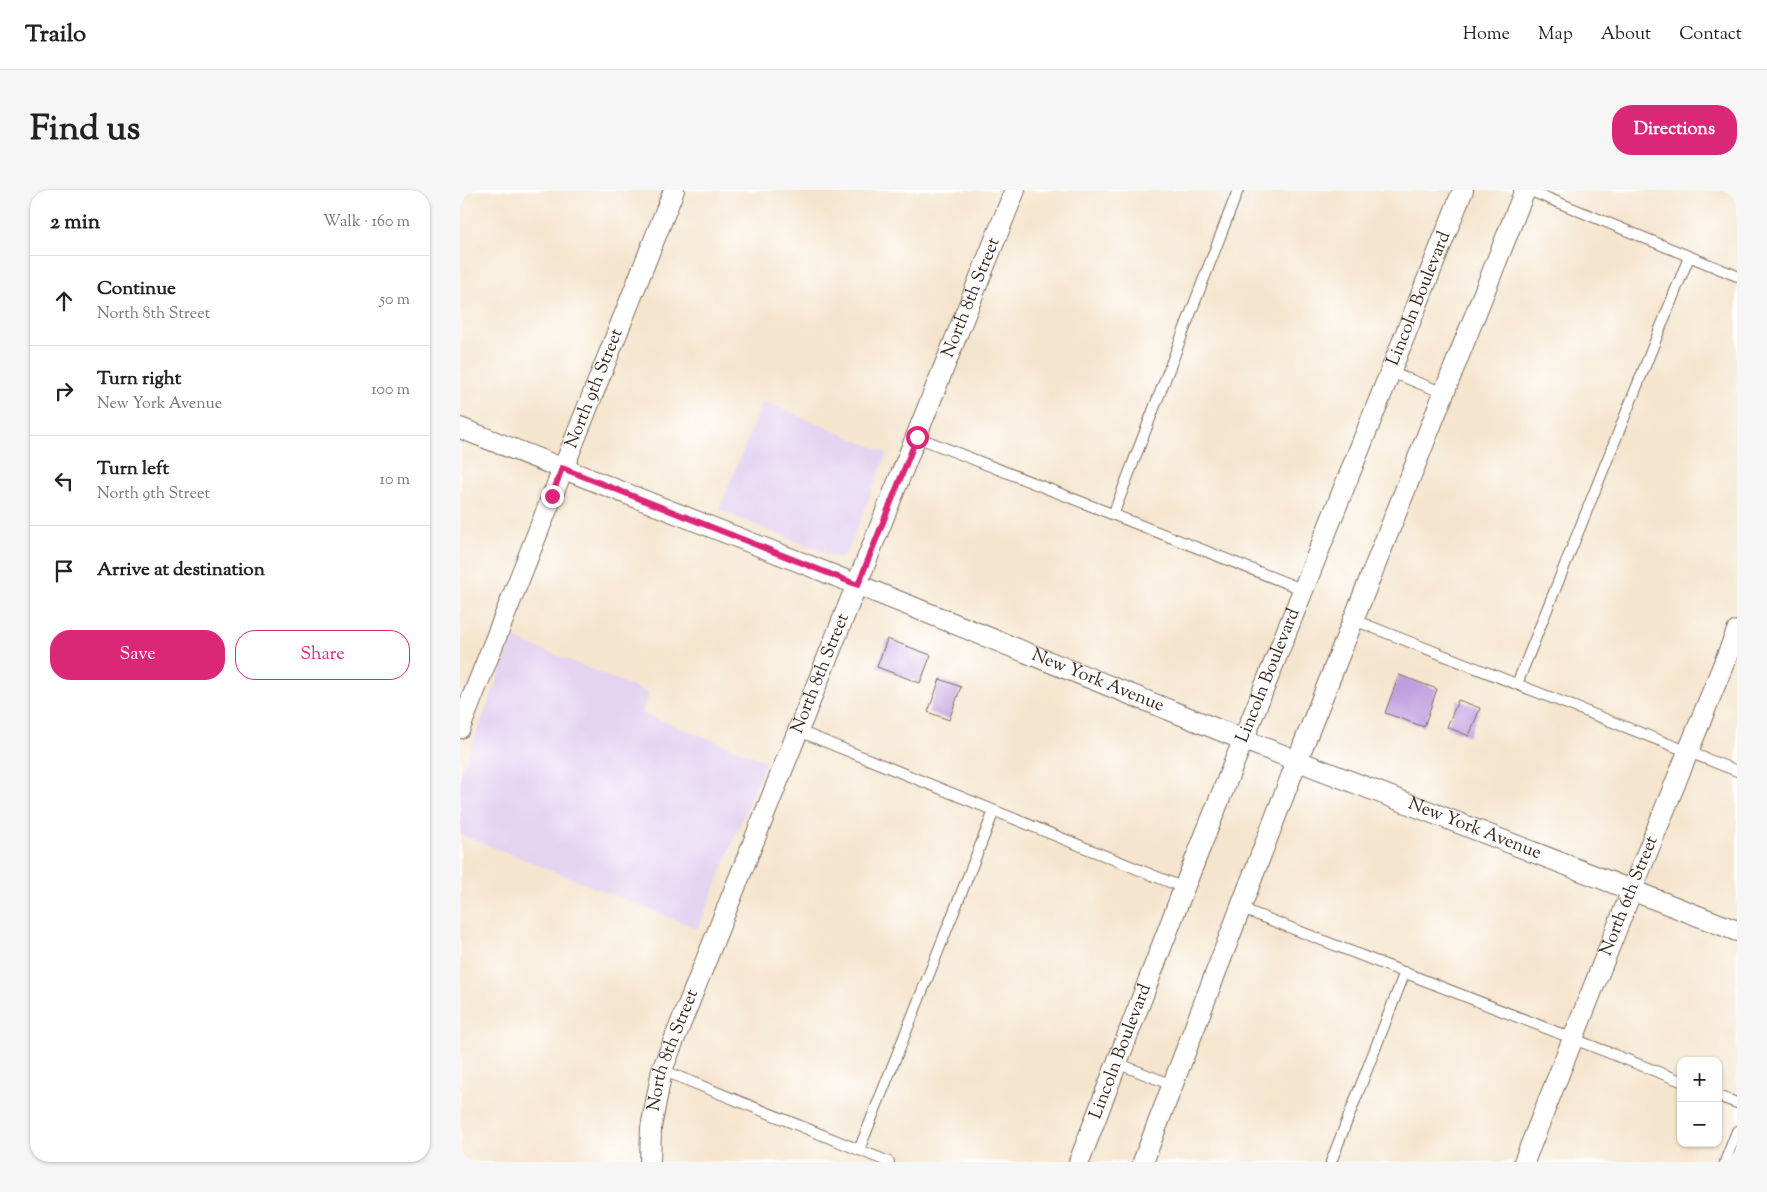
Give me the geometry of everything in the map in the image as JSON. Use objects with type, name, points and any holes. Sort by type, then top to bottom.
[{"type":"street","name":"North 9th Street","points":[[460,728],[674,190]]},
{"type":"street","name":"North 8th Street","points":[[650,1162],[651,1128],[662,1070],[1015,190]]},
{"type":"street","name":"Lincoln Boulevard","points":[[1079,1162],[1184,888],[1463,190]]},
{"type":"street","points":[[1142,1162],[1297,761],[1527,190]]},
{"type":"street","name":"New York Avenue","points":[[460,428],[1297,761],[1737,932]]},
{"type":"street","name":"North 6th Street","points":[[1524,1162],[1737,630]]},
{"type":"lane","points":[[1113,515],[1238,190]]},
{"type":"lane","points":[[1527,190],[1689,258],[1737,276]]},
{"type":"lane","points":[[1517,684],[1689,258]]},
{"type":"lane","points":[[1391,372],[1444,393]]},
{"type":"lane","points":[[917,437],[1304,590]]},
{"type":"lane","points":[[1354,620],[1737,771]]},
{"type":"lane","points":[[799,731],[1184,888]]},
{"type":"lane","points":[[859,1150],[994,811]]},
{"type":"lane","points":[[1240,908],[1677,1079]]},
{"type":"lane","points":[[1331,1162],[1405,972]]},
{"type":"lane","points":[[1117,1064],[1172,1085]]},
{"type":"lane","points":[[662,1070],[889,1162]]},
{"type":"lane","points":[[1722,1097],[1737,1103]]},
{"type":"lane","points":[[1725,1162],[1737,1131]]},
{"type":"shaded area","points":[[763,401],[887,453],[848,551],[843,557],[833,556],[719,510]]},
{"type":"shaded area","points":[[514,638],[649,693],[642,713],[766,761],[698,929],[460,834],[460,775]]},
{"type":"building","points":[[887,639],[931,655],[920,683],[877,667]]},
{"type":"building","points":[[1399,675],[1437,689],[1424,727],[1385,713]]},
{"type":"building","points":[[940,679],[961,687],[949,720],[928,712]]},
{"type":"building","points":[[1458,700],[1480,708],[1469,736],[1447,727]]},
{"type":"route","points":[[552,496],[562,468],[858,585],[917,437]]}]
